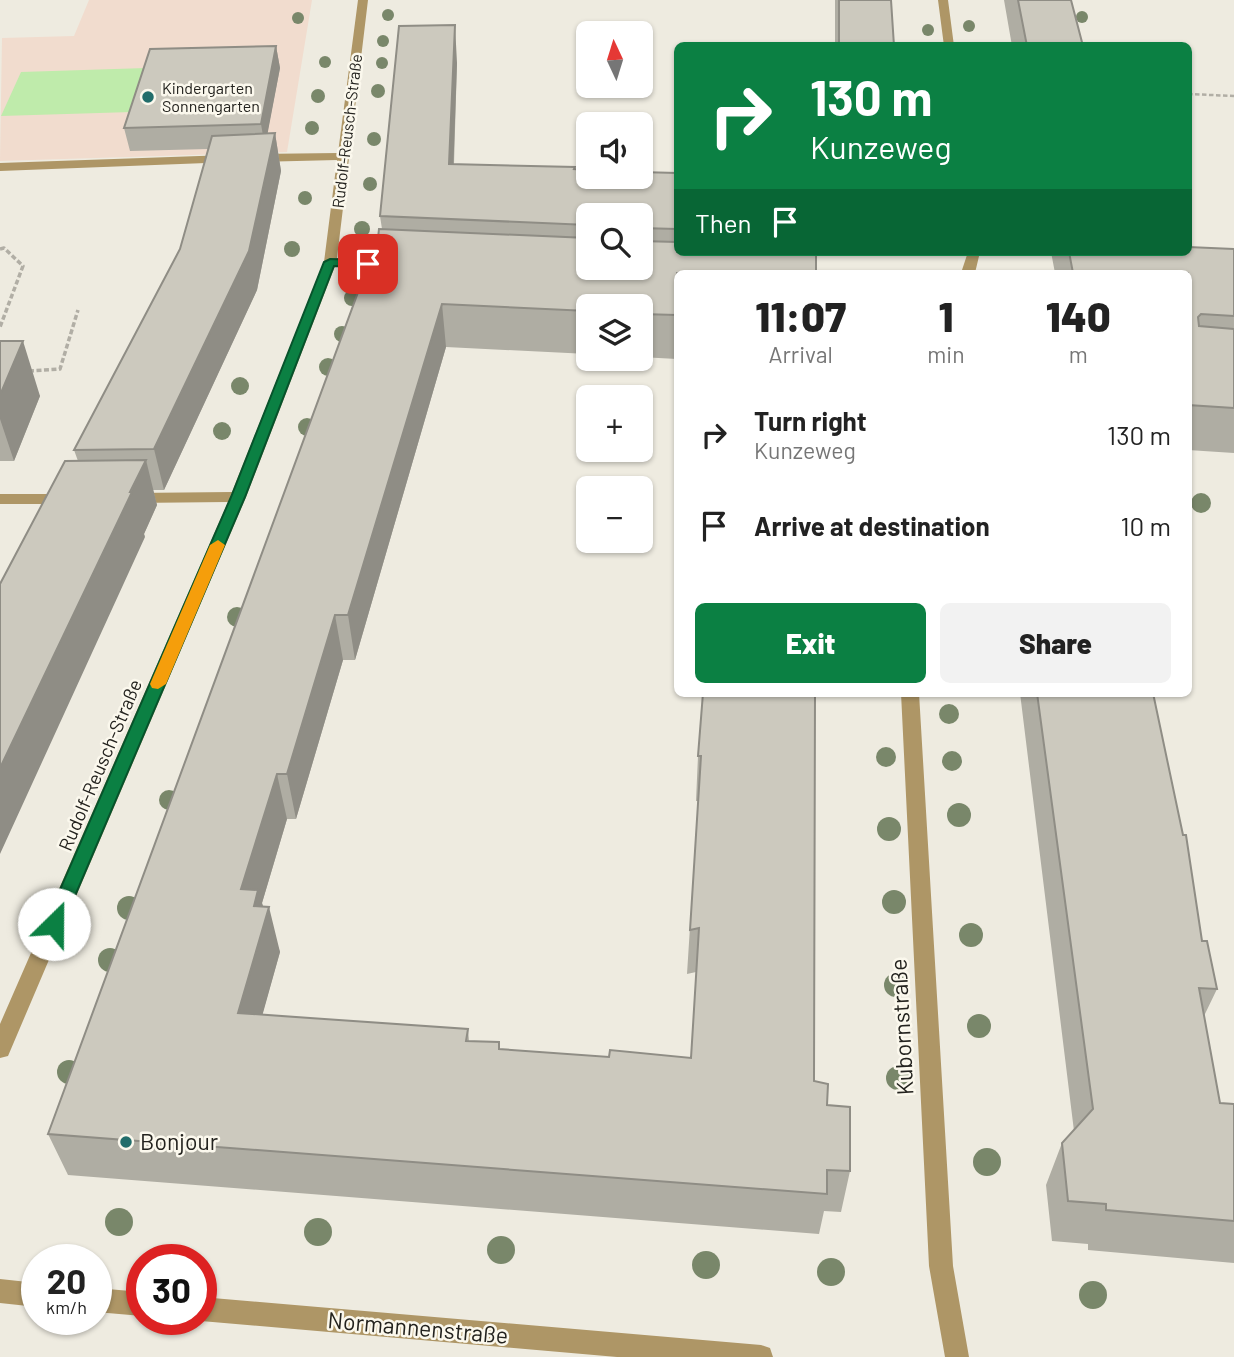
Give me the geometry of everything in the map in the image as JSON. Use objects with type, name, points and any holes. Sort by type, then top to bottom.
[{"type":"street","name":"Rudolf-Reusch-Straße","points":[[0,1049],[238,497],[330,262],[363,0]]},
{"type":"street","points":[[943,0],[948,42]]},
{"type":"street","points":[[249,159],[344,156]]},
{"type":"street","points":[[0,167],[235,159]]},
{"type":"street","points":[[330,262],[401,265]]},
{"type":"street","points":[[118,498],[238,497]]},
{"type":"street","points":[[0,499],[77,499]]},
{"type":"street","name":"Kubornstraße","points":[[910,697],[941,1266],[957,1357]]},
{"type":"street","points":[[0,1291],[21,1293]]},
{"type":"street","name":"Normannenstraße","points":[[217,1310],[761,1357]]},
{"type":"path","points":[[1192,94],[1234,96]]},
{"type":"path","points":[[0,249],[4,248],[23,266],[0,327]]},
{"type":"path","points":[[24,371],[60,369],[78,310]]},
{"type":"shaded area","name":"Kindergarten Sonnengarten","points":[[89,0],[312,0],[287,152],[0,161],[2,38],[74,36]]},
{"type":"green space","points":[[146,68],[132,112],[1,116],[21,72]]},
{"type":"building","points":[[839,0],[891,0],[894,42],[839,42]]},
{"type":"building","points":[[1018,0],[1071,0],[1082,42],[1026,42]]},
{"type":"building","points":[[455,25],[449,164],[575,167],[576,189],[653,189],[653,172],[674,173],[674,229],[653,228],[653,203],[576,203],[576,224],[380,216],[399,26]]},
{"type":"building","points":[[276,46],[261,124],[124,128],[150,49]]},
{"type":"building","points":[[275,133],[249,251],[154,449],[74,450],[180,249],[212,136]]},
{"type":"building","points":[[379,229],[576,237],[576,280],[653,280],[653,241],[674,242],[674,256],[816,256],[816,270],[674,270],[674,315],[653,314],[653,294],[576,294],[576,310],[442,304],[348,615],[335,615],[287,774],[277,774],[241,889],[258,890],[254,906],[269,907],[238,1013],[468,1029],[466,1041],[499,1042],[499,1049],[609,1057],[610,1050],[691,1058],[699,928],[690,930],[703,697],[815,697],[814,1081],[828,1084],[827,1105],[850,1107],[850,1171],[827,1170],[827,1194],[48,1134],[378,238]]},
{"type":"building","points":[[1192,247],[1234,249],[1234,316],[1201,314],[1198,317],[1199,326],[1234,329],[1234,408],[1192,405],[1192,270],[1072,270],[1070,256],[1192,256]]},
{"type":"building","points":[[0,341],[23,341],[0,395]]},
{"type":"building","points":[[146,460],[0,768],[0,584],[65,461]]},
{"type":"building","points":[[1038,697],[1154,697],[1183,835],[1186,835],[1202,941],[1207,941],[1217,989],[1199,988],[1220,1103],[1234,1104],[1234,1221],[1106,1210],[1106,1204],[1068,1201],[1062,1143],[1093,1109]]},
{"type":"slow traffic","points":[[158,684],[218,545]]},
{"type":"place","name":"Kindergarten Sonnengarten","points":[[148,97]]},
{"type":"place","name":"Bonjour","points":[[126,1142]]},
{"type":"route","points":[[54,924],[238,497],[330,262],[368,264]]}]
